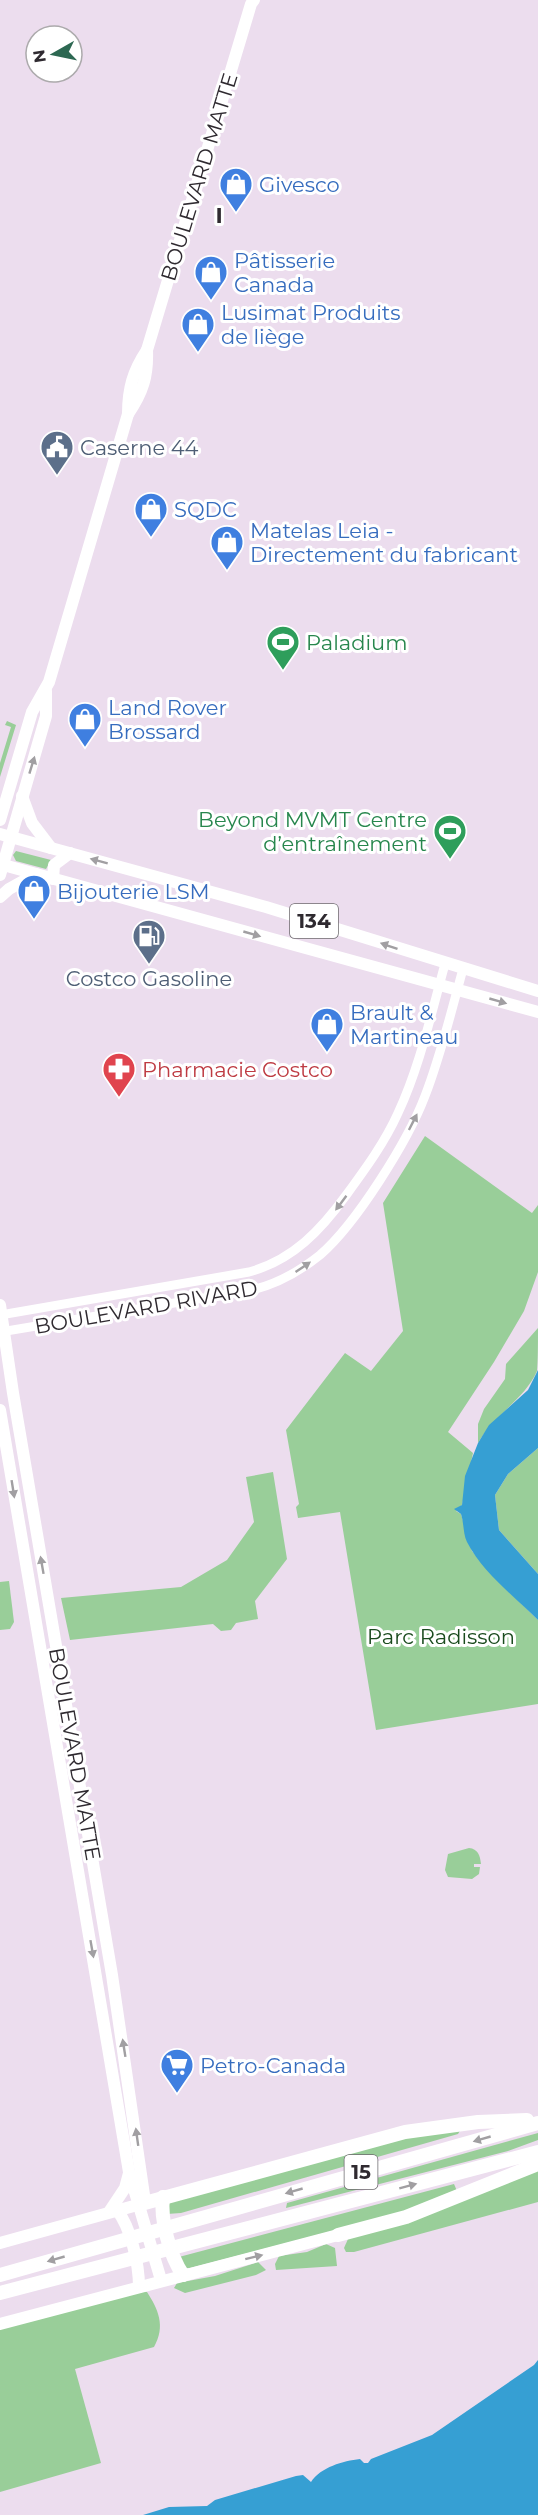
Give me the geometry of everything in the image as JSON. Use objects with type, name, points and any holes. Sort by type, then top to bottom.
[{"type":"highway","points":[[141,2204],[405,2132],[478,2122],[538,2121]]},
{"type":"highway","name":"15","points":[[0,2275],[538,2121]]},
{"type":"highway","name":"15","points":[[0,2293],[538,2152]]},
{"type":"highway","points":[[338,2235],[406,2217],[538,2164]]},
{"type":"highway","points":[[163,2197],[162,2213],[176,2263],[183,2275]]},
{"type":"main road","name":"BOULEVARD MATTE","points":[[1,868],[5,836],[22,796],[46,716],[46,691],[128,414],[128,390],[135,368],[147,350],[252,1]]},
{"type":"main road","name":"BOULEVARD MATTE","points":[[0,820],[3,801],[32,712],[46,691]]},
{"type":"main road","points":[[22,796],[32,823],[51,848]]},
{"type":"main road","name":"134","points":[[5,836],[277,910],[538,991]]},
{"type":"main road","points":[[53,879],[53,867],[70,853]]},
{"type":"main road","name":"134","points":[[1,868],[36,874],[538,1012]]},
{"type":"main road","points":[[0,897],[36,874]]},
{"type":"main road","name":"BOULEVARD MATTE","points":[[0,1312],[118,2008],[142,2174],[144,2195],[141,2204]]},
{"type":"main road","name":"BOULEVARD MATTE","points":[[0,1410],[129,2172],[141,2204],[161,2280]]},
{"type":"main road","points":[[113,2211],[125,2188],[129,2172]]},
{"type":"main road","points":[[0,2243],[141,2204]]},
{"type":"main road","points":[[113,2211],[124,2220],[139,2276],[139,2287]]},
{"type":"main road","points":[[0,2324],[338,2235]]},
{"type":"street","name":"BOULEVARD RIVARD","points":[[0,1312],[249,1272],[273,1263],[298,1249],[333,1214],[369,1164],[392,1126],[415,1070],[445,964]]},
{"type":"street","name":"BOULEVARD RIVARD","points":[[2,1332],[252,1290],[282,1280],[310,1263],[332,1243],[350,1221],[390,1163],[414,1121],[436,1066],[463,969]]},
{"type":"green space","points":[[7,721],[16,725],[0,777],[0,763],[11,727],[5,725]]},
{"type":"green space","points":[[16,851],[51,860],[46,869],[16,861],[13,855]]},
{"type":"green space","name":"Parc Radisson","points":[[425,1136],[532,1213],[538,1205],[538,1272],[524,1311],[448,1432],[473,1453],[462,1505],[456,1511],[461,1514],[472,1551],[493,1576],[538,1620],[538,1704],[376,1730],[340,1512],[298,1518],[296,1507],[299,1504],[286,1430],[345,1353],[371,1371],[403,1331],[383,1203]]},
{"type":"green space","points":[[538,1328],[537,1371],[525,1391],[492,1424],[478,1443],[478,1424],[484,1409],[505,1379],[506,1364]]},
{"type":"green space","points":[[538,1448],[538,1574],[499,1530],[495,1495],[508,1474]]},
{"type":"green space","points":[[273,1472],[287,1559],[255,1601],[258,1619],[236,1623],[231,1630],[221,1631],[213,1624],[70,1640],[61,1598],[181,1587],[227,1560],[254,1522],[246,1477]]},
{"type":"green space","points":[[9,1581],[14,1622],[10,1629],[0,1630],[0,1582]]},
{"type":"green space","points":[[469,1848],[475,1850],[479,1855],[481,1864],[474,1864],[474,1867],[480,1867],[479,1874],[472,1879],[448,1877],[445,1870],[448,1854]]},
{"type":"green space","points":[[461,2129],[458,2134],[181,2213],[167,2214],[169,2202],[378,2142]]},
{"type":"green space","points":[[538,2133],[538,2140],[508,2151],[286,2208],[287,2203]]},
{"type":"green space","points":[[538,2170],[538,2202],[354,2252],[346,2252],[344,2248],[348,2239]]},
{"type":"green space","points":[[454,2184],[457,2191],[391,2216],[190,2268],[185,2268],[179,2257]]},
{"type":"green space","points":[[326,2244],[335,2248],[337,2266],[276,2270],[275,2264],[279,2256],[307,2252]]},
{"type":"green space","points":[[258,2262],[266,2270],[256,2275],[185,2293],[174,2288],[177,2283],[215,2276]]},
{"type":"green space","points":[[141,2291],[147,2292],[159,2318],[160,2332],[154,2347],[75,2369],[101,2463],[0,2492],[0,2328]]},
{"type":"water","points":[[538,1370],[538,1448],[508,1474],[495,1495],[499,1530],[538,1574],[538,1620],[481,1564],[467,1542],[461,1514],[454,1509],[462,1505],[465,1476],[478,1443],[489,1425],[528,1390]]},
{"type":"water","points":[[538,2360],[538,2515],[143,2515],[169,2507],[207,2506],[215,2500],[296,2476],[303,2475],[311,2482],[320,2472],[347,2461],[360,2459],[368,2463],[371,2459],[432,2435]]},
{"type":"place","name":"Givesco","points":[[236,213]]},
{"type":"place","name":"Pâtisserie Canada","points":[[211,301]]},
{"type":"place","name":"Lusimat Produits de liège","points":[[198,353]]},
{"type":"place","name":"Caserne 44","points":[[57,476]]},
{"type":"place","name":"SQDC","points":[[151,538]]},
{"type":"place","name":"Matelas Leia - Directement du fabricant","points":[[227,571]]},
{"type":"place","name":"Paladium","points":[[283,671]]},
{"type":"place","name":"Land Rover Brossard","points":[[85,748]]},
{"type":"place","name":"Beyond MVMT Centre d’entraînement","points":[[450,860]]},
{"type":"place","name":"Bijouterie LSM","points":[[34,920]]},
{"type":"place","name":"Costco Gasoline","points":[[149,965]]},
{"type":"place","name":"Brault & Martineau","points":[[327,1053]]},
{"type":"place","name":"Pharmacie Costco","points":[[119,1098]]},
{"type":"place","name":"Petro-Canada","points":[[177,2094]]},
{"type":"district","name":"I","points":[[219,215]]}]
